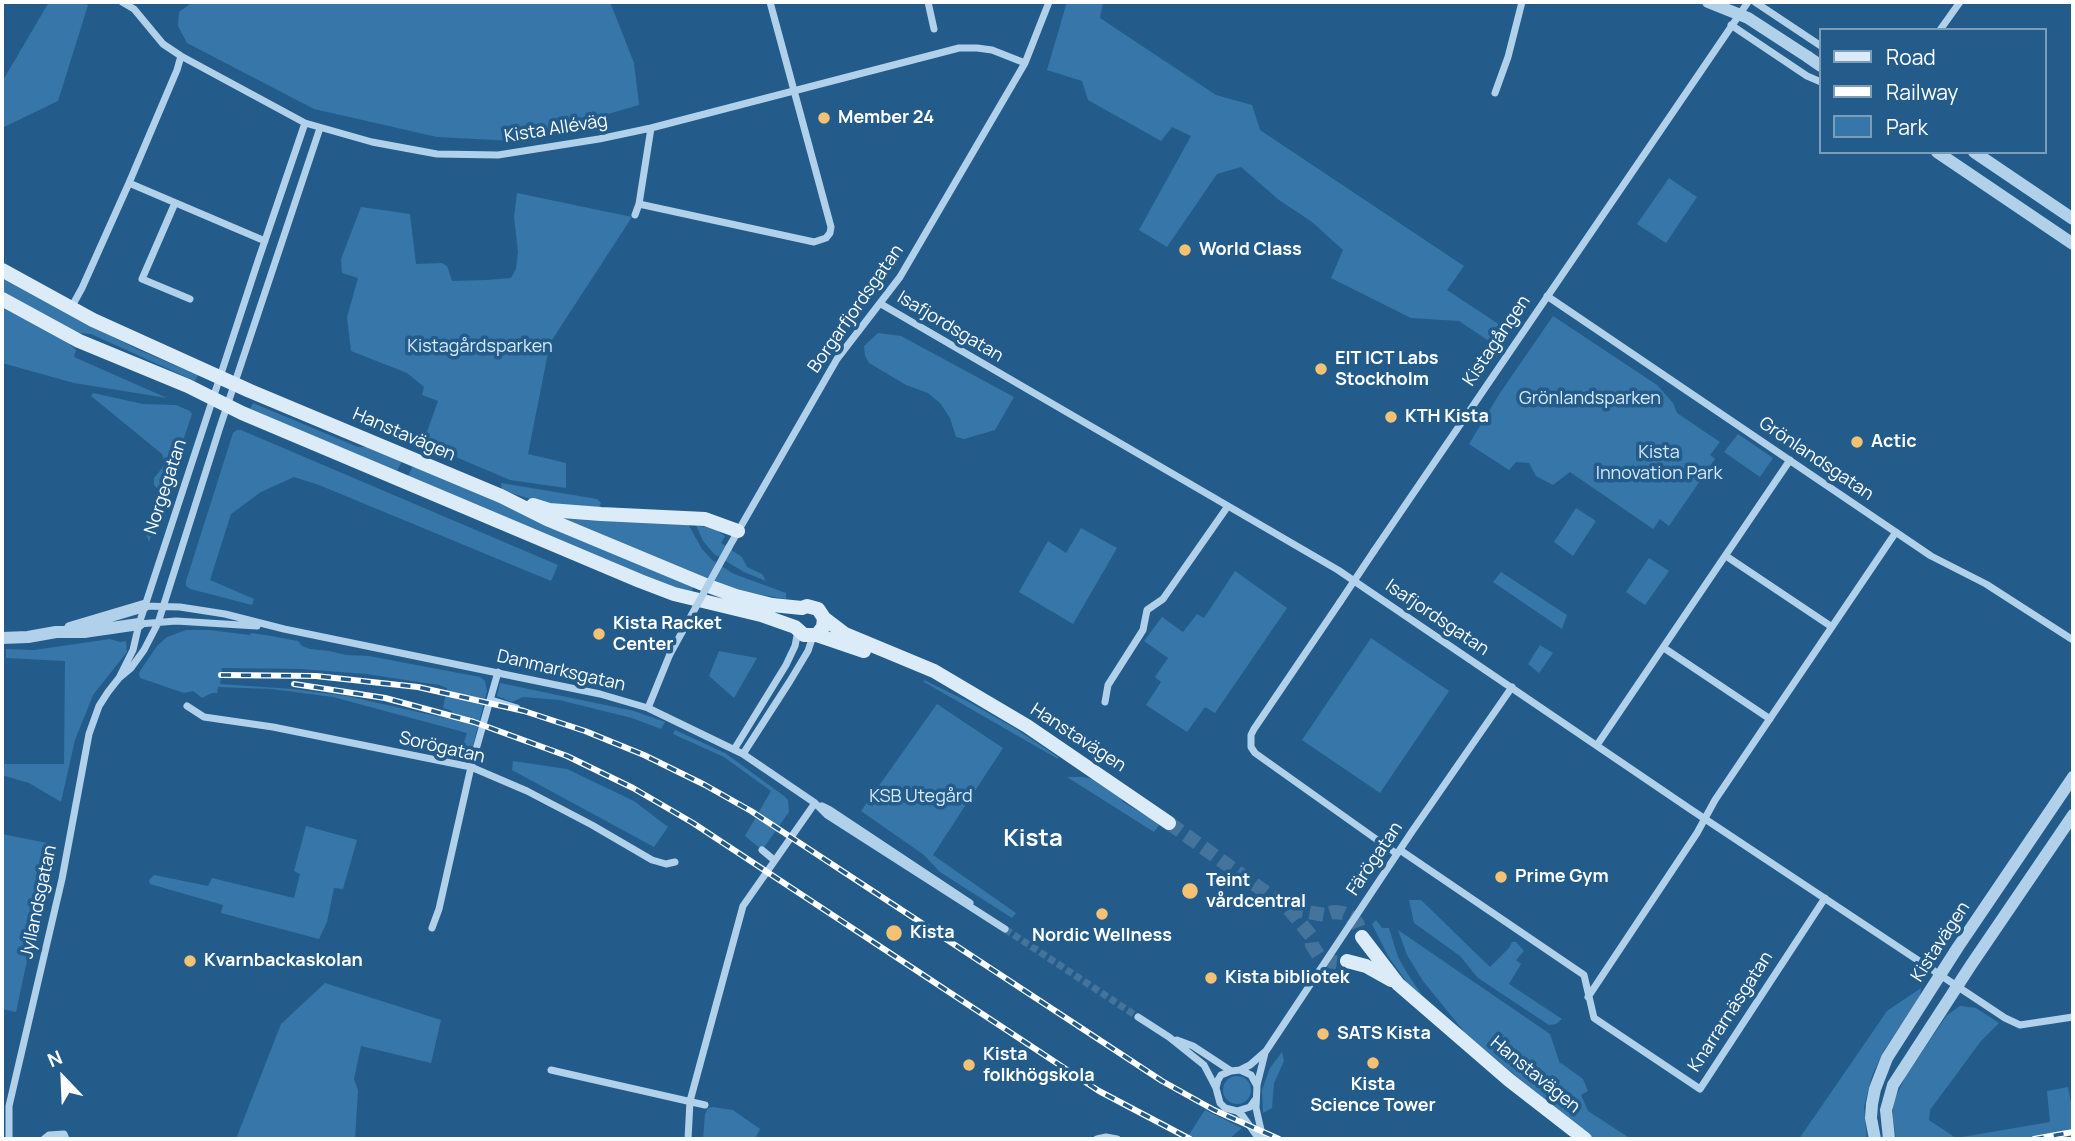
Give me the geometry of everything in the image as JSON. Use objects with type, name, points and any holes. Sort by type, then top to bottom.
[{"type":"main road","name":"Hanstavägen","points":[[2,270],[93,320],[235,385],[501,496],[547,519],[714,588],[772,605],[818,610],[845,634],[934,671],[1027,726],[1169,823]]},
{"type":"main road","name":"Hanstavägen","points":[[2,299],[79,341],[652,586],[761,615],[797,629],[804,635],[875,655],[963,690]]},
{"type":"main road","points":[[401,479],[410,458]]},
{"type":"main road","points":[[501,496],[549,510],[705,519],[738,531]]},
{"type":"main road","points":[[797,629],[796,617],[802,608]]},
{"type":"main road","points":[[815,636],[823,627],[824,618]]},
{"type":"main road","name":"Hanstavägen","points":[[1398,985],[1362,935],[1360,949],[1345,962],[1366,966],[1398,985],[1509,1080],[1585,1139]]},
{"type":"street","name":"Kista Alléväg","points":[[121,2],[134,9],[163,44],[181,56],[305,123],[372,142],[438,154],[498,155],[599,139],[651,128],[958,48],[992,50],[1025,63]]},
{"type":"street","points":[[639,204],[814,242],[826,238],[830,233],[831,227],[770,2]]},
{"type":"street","points":[[928,2],[934,29]]},
{"type":"street","name":"Borgarfjordsgatan","points":[[648,708],[670,654],[837,359],[900,277],[1025,63],[1049,2]]},
{"type":"street","points":[[1495,93],[1508,57],[1521,2]]},
{"type":"street","points":[[1708,2],[1748,19],[1820,65]]},
{"type":"street","name":"Kistagången","points":[[1251,735],[1748,2]]},
{"type":"street","points":[[1755,2],[1820,46]]},
{"type":"street","points":[[1941,28],[1959,2]]},
{"type":"street","points":[[1731,26],[1807,76],[1820,82]]},
{"type":"street","points":[[71,308],[129,183],[181,56]]},
{"type":"street","name":"Norgegatan","points":[[139,624],[305,123]]},
{"type":"street","name":"Norgegatan","points":[[158,623],[320,128]]},
{"type":"street","points":[[635,215],[651,128]]},
{"type":"street","points":[[1940,154],[2073,244]]},
{"type":"street","points":[[1977,154],[2073,219]]},
{"type":"street","points":[[129,183],[265,240]]},
{"type":"street","points":[[175,203],[142,279],[190,299]]},
{"type":"street","name":"Grönlandsgatan","points":[[1547,296],[1931,556],[1986,584],[2073,640]]},
{"type":"street","name":"Isafjordsgatan","points":[[881,304],[1338,570],[1705,819],[2006,1018],[2020,1025],[2073,1017]]},
{"type":"street","points":[[1597,745],[1790,460]]},
{"type":"street","points":[[1105,702],[1108,685],[1143,629],[1147,610],[1163,599],[1228,506]]},
{"type":"street","points":[[1588,997],[1715,800],[1896,532]]},
{"type":"street","points":[[1726,556],[1832,627]]},
{"type":"street","points":[[2,638],[56,632],[144,607],[163,606]]},
{"type":"street","name":"Danmarksgatan","points":[[163,606],[225,614],[600,694],[648,708],[735,748],[815,803],[827,815],[1005,929]]},
{"type":"street","name":"Danmarksgatan","points":[[158,623],[200,622],[279,627]]},
{"type":"street","points":[[56,632],[83,632],[158,623]]},
{"type":"street","name":"Jyllandsgatan","points":[[119,678],[131,668],[144,650],[158,623]]},
{"type":"street","name":"Jyllandsgatan","points":[[9,1139],[9,1106],[62,879],[89,734],[99,706],[119,678],[133,650],[139,624]]},
{"type":"street","points":[[735,748],[786,665],[795,646],[797,629]]},
{"type":"street","points":[[743,754],[815,636]]},
{"type":"street","points":[[1664,648],[1770,719]]},
{"type":"street","points":[[432,928],[439,909],[471,767],[498,672]]},
{"type":"street","name":"Färögatan","points":[[1241,1070],[1266,1051],[1512,687]]},
{"type":"street","points":[[491,700],[517,708]]},
{"type":"street","name":"Sorögatan","points":[[187,706],[204,717],[273,727],[471,767],[527,791],[652,860],[666,864],[675,862]]},
{"type":"street","name":"Knarrarnäsgatan","points":[[1251,735],[1251,747],[1255,753],[1584,975],[1594,1018],[1700,1089],[1825,898]]},
{"type":"street","name":"Kistavägen","points":[[1875,1139],[1871,1118],[1872,1104],[1887,1058],[2004,878],[2071,784]]},
{"type":"street","points":[[688,1139],[690,1101],[743,906],[815,803]]},
{"type":"street","points":[[1889,1139],[1886,1110],[1893,1085],[2073,815]]},
{"type":"street","points":[[762,850],[775,860]]},
{"type":"street","points":[[2004,878],[2022,890]]},
{"type":"street","points":[[1138,1017],[1204,1065],[1216,1088],[1220,1103],[1225,1108],[1237,1111],[1250,1107],[1255,1100]]},
{"type":"street","points":[[1169,1037],[1193,1046],[1231,1070]]},
{"type":"street","name":"Färögatan","points":[[1257,1086],[1266,1051]]},
{"type":"street","points":[[551,1070],[705,1105]]},
{"type":"street","points":[[1216,1088],[1222,1075],[1231,1070],[1241,1070],[1251,1075],[1257,1086],[1255,1100],[1261,1139]]},
{"type":"street","points":[[1237,1111],[1261,1139]]},
{"type":"street","points":[[44,1139],[48,1135],[65,1136]]},
{"type":"street","points":[[1097,1139],[1117,1139]]},
{"type":"green space","points":[[49,2],[81,2],[88,5],[58,101],[2,128],[2,82]]},
{"type":"green space","points":[[193,2],[610,2],[634,63],[639,105],[515,141],[437,137],[314,109],[187,43],[178,26],[179,12]]},
{"type":"green space","points":[[1067,2],[1103,2],[1100,18],[1216,95],[1252,105],[1260,130],[1464,266],[1447,290],[1506,329],[1495,345],[1459,321],[1411,318],[1331,278],[1343,250],[1312,222],[1279,200],[1241,167],[1217,174],[1167,247],[1139,230],[1191,136],[1172,127],[1161,141],[1088,100],[1082,81],[1047,70]]},
{"type":"green space","points":[[1669,178],[1697,197],[1666,243],[1637,224]]},
{"type":"green space","name":"Kistagårdsparken","points":[[517,193],[632,217],[550,343],[528,454],[566,463],[566,488],[510,480],[423,443],[438,401],[422,395],[424,387],[407,373],[351,351],[347,317],[358,278],[342,273],[341,259],[361,207],[410,214],[416,264],[442,263],[447,266],[452,281],[511,278],[516,269],[518,252],[514,217]]},
{"type":"green space","points":[[2,276],[83,322],[198,375],[195,381],[91,334],[77,333],[2,291]]},
{"type":"green space","points":[[2,304],[63,338],[76,350],[74,357],[167,398],[74,383],[2,363]]},
{"type":"green space","points":[[1553,316],[1657,385],[1673,403],[1677,413],[1720,442],[1710,455],[1715,459],[1669,526],[1660,519],[1653,529],[1570,472],[1553,485],[1536,476],[1529,463],[1516,462],[1509,470],[1469,444]]},
{"type":"green space","points":[[878,333],[901,336],[1014,397],[995,430],[964,439],[956,437],[950,418],[940,403],[928,393],[906,385],[869,363],[864,346]]},
{"type":"green space","points":[[93,393],[143,404],[176,405],[192,414],[149,542],[145,530],[160,492],[154,485],[154,478],[164,466],[162,454],[91,396]]},
{"type":"green space","points":[[253,403],[358,447],[371,447],[402,461],[397,471],[250,409]]},
{"type":"green space","points":[[237,430],[558,565],[551,581],[294,477],[261,492],[231,514],[210,580],[254,599],[252,605],[190,589],[186,586],[186,581],[233,433]]},
{"type":"green space","points":[[1738,434],[1773,458],[1760,477],[1724,452]]},
{"type":"green space","points":[[413,466],[694,585],[691,593],[655,582],[408,476]]},
{"type":"green space","points":[[501,483],[597,499],[601,503],[599,508],[549,505],[502,490]]},
{"type":"green space","points":[[1576,508],[1596,521],[1573,556],[1554,542]]},
{"type":"green space","points":[[557,517],[688,524],[702,549],[712,560],[734,574],[786,593],[786,599],[733,590]]},
{"type":"green space","points":[[696,525],[715,529],[725,536],[721,543],[742,557],[747,567],[762,574],[766,581],[744,572],[714,554],[703,541]]},
{"type":"green space","points":[[1081,528],[1117,548],[1073,624],[1019,592],[1048,541],[1066,553]]},
{"type":"green space","points":[[1649,558],[1669,571],[1645,605],[1626,592]]},
{"type":"green space","points":[[1235,571],[1287,608],[1215,713],[1205,707],[1187,732],[1146,705],[1161,682],[1155,677],[1168,658],[1144,641],[1162,617],[1183,632],[1197,614],[1204,618]]},
{"type":"green space","points":[[1501,572],[1567,615],[1562,629],[1493,582]]},
{"type":"green space","points":[[186,630],[251,633],[298,641],[310,649],[369,656],[480,677],[485,681],[487,691],[470,757],[464,761],[458,760],[467,733],[333,697],[272,689],[218,687],[217,693],[202,698],[193,691],[184,693],[140,678],[140,671],[157,646],[167,637]],"holes":[[[222,668],[301,669],[366,674],[439,685],[447,688],[443,708],[452,711],[449,719],[347,696],[220,684]]]},
{"type":"green space","points":[[1371,638],[1449,691],[1380,793],[1302,740]]},
{"type":"green space","points":[[110,639],[126,641],[127,652],[93,695],[75,740],[61,802],[29,783],[2,775],[2,764],[64,764],[65,661],[6,658],[6,649],[34,650]]},
{"type":"green space","points":[[1540,645],[1553,653],[1539,673],[1528,664]]},
{"type":"green space","points":[[719,651],[757,658],[734,698],[709,676]]},
{"type":"green space","points":[[924,682],[1016,729],[1058,759]]},
{"type":"green space","points":[[500,683],[634,711],[665,722],[661,729],[632,718],[559,700],[523,697],[512,702],[497,696]]},
{"type":"green space","name":"KSB Utegård","points":[[937,704],[1003,748],[933,855],[1016,913],[1012,918],[940,872],[924,855],[861,811]]},
{"type":"green space","points":[[675,730],[725,753],[788,800],[789,812],[762,850],[745,836],[771,791],[724,757],[673,734]]},
{"type":"green space","points":[[513,761],[567,769],[634,801],[668,827],[654,847],[512,770]]},
{"type":"green space","points":[[1067,777],[1093,779],[1120,797],[1123,802],[1160,824],[1154,832]]},
{"type":"green space","points":[[306,826],[357,840],[343,889],[334,888],[327,922],[319,939],[221,913],[223,905],[150,884],[149,880],[154,875],[208,886],[212,878],[294,898],[300,874],[294,871]]},
{"type":"green space","points":[[2,834],[52,844],[16,1012],[2,1009]]},
{"type":"green space","points":[[1409,900],[1421,900],[1490,967],[1512,942],[1516,942],[1524,951],[1516,960],[1521,964],[1509,984],[1562,1019],[1549,1025],[1478,978],[1460,956],[1414,923]]},
{"type":"green space","points":[[1376,920],[1382,928],[1389,928],[1398,957],[1422,995],[1408,984],[1388,956],[1372,924]]},
{"type":"green space","points":[[1398,930],[1550,1034],[1560,1064],[1583,1079],[1588,1091],[1581,1095],[1588,1111],[1631,1139],[1595,1139],[1466,1034],[1423,981],[1407,955]]},
{"type":"green space","points":[[325,983],[441,1020],[431,1063],[361,1046],[354,1079],[358,1090],[355,1139],[236,1139],[281,1024]]},
{"type":"green space","points":[[1921,988],[1920,996],[1883,1052],[1872,1076],[1864,1107],[1867,1139],[1799,1139],[1887,1011]]},
{"type":"green space","points":[[1960,1006],[1976,1008],[1999,1023],[1981,1041],[1930,1110],[1929,1120],[1956,1138],[2050,1122],[2047,1091],[2068,1087],[2073,1128],[2066,1130],[2068,1139],[1896,1139],[1893,1102],[1906,1075],[1947,1015]]},
{"type":"green space","points":[[1282,1052],[1284,1061],[1274,1083],[1272,1108],[1263,1113],[1262,1090],[1270,1068]]},
{"type":"green space","points":[[1237,1076],[1247,1080],[1251,1090],[1247,1100],[1237,1104],[1227,1100],[1223,1090],[1227,1080]]},
{"type":"green space","points":[[708,1108],[733,1110],[760,1129],[755,1139],[703,1139],[705,1114]]},
{"type":"green space","points":[[1205,1110],[1242,1128],[1229,1139],[1186,1139]]},
{"type":"tunnel","points":[[1169,823],[1289,909],[1311,936],[1312,945],[1319,956],[1326,961],[1342,963]]},
{"type":"tunnel","points":[[1289,909],[1325,915],[1343,913],[1357,923],[1361,933]]},
{"type":"tunnel","points":[[1005,929],[1138,1017]]},
{"type":"railway","points":[[221,675],[316,676],[418,687],[524,711],[585,731],[644,755],[751,811],[1162,1081],[1214,1110],[1279,1139]]},
{"type":"railway","points":[[294,684],[385,698],[474,722],[567,756],[633,788],[693,823],[1099,1091],[1190,1139]]},
{"type":"railway","points":[[2034,1139],[2073,1132]]},
{"type":"place","name":"Member 24","points":[[824,118]]},
{"type":"place","name":"World Class","points":[[1185,250]]},
{"type":"place","name":"EIT ICT Labs Stockholm","points":[[1321,369]]},
{"type":"place","name":"KTH Kista","points":[[1391,417]]},
{"type":"place","name":"Actic","points":[[1857,442]]},
{"type":"place","name":"Kista Racket Center","points":[[599,634]]},
{"type":"place","name":"Prime Gym","points":[[1501,877]]},
{"type":"place","name":"Teint vårdcentral","points":[[1190,891]]},
{"type":"place","name":"Nordic Wellness","points":[[1102,914]]},
{"type":"place","name":"Kista","points":[[894,933]]},
{"type":"place","name":"Kvarnbackaskolan","points":[[190,961]]},
{"type":"place","name":"Kista bibliotek","points":[[1211,978]]},
{"type":"place","name":"SATS Kista","points":[[1323,1034]]},
{"type":"place","name":"Kista Science Tower","points":[[1373,1063]]},
{"type":"place","name":"Kista folkhögskola","points":[[969,1065]]},
{"type":"district","name":"Kista","points":[[1033,839]]},
{"type":"park label","name":"Grönlandsparken","points":[[1590,399]]},
{"type":"park label","name":"Kista Innovation Park","points":[[1659,463]]}]
